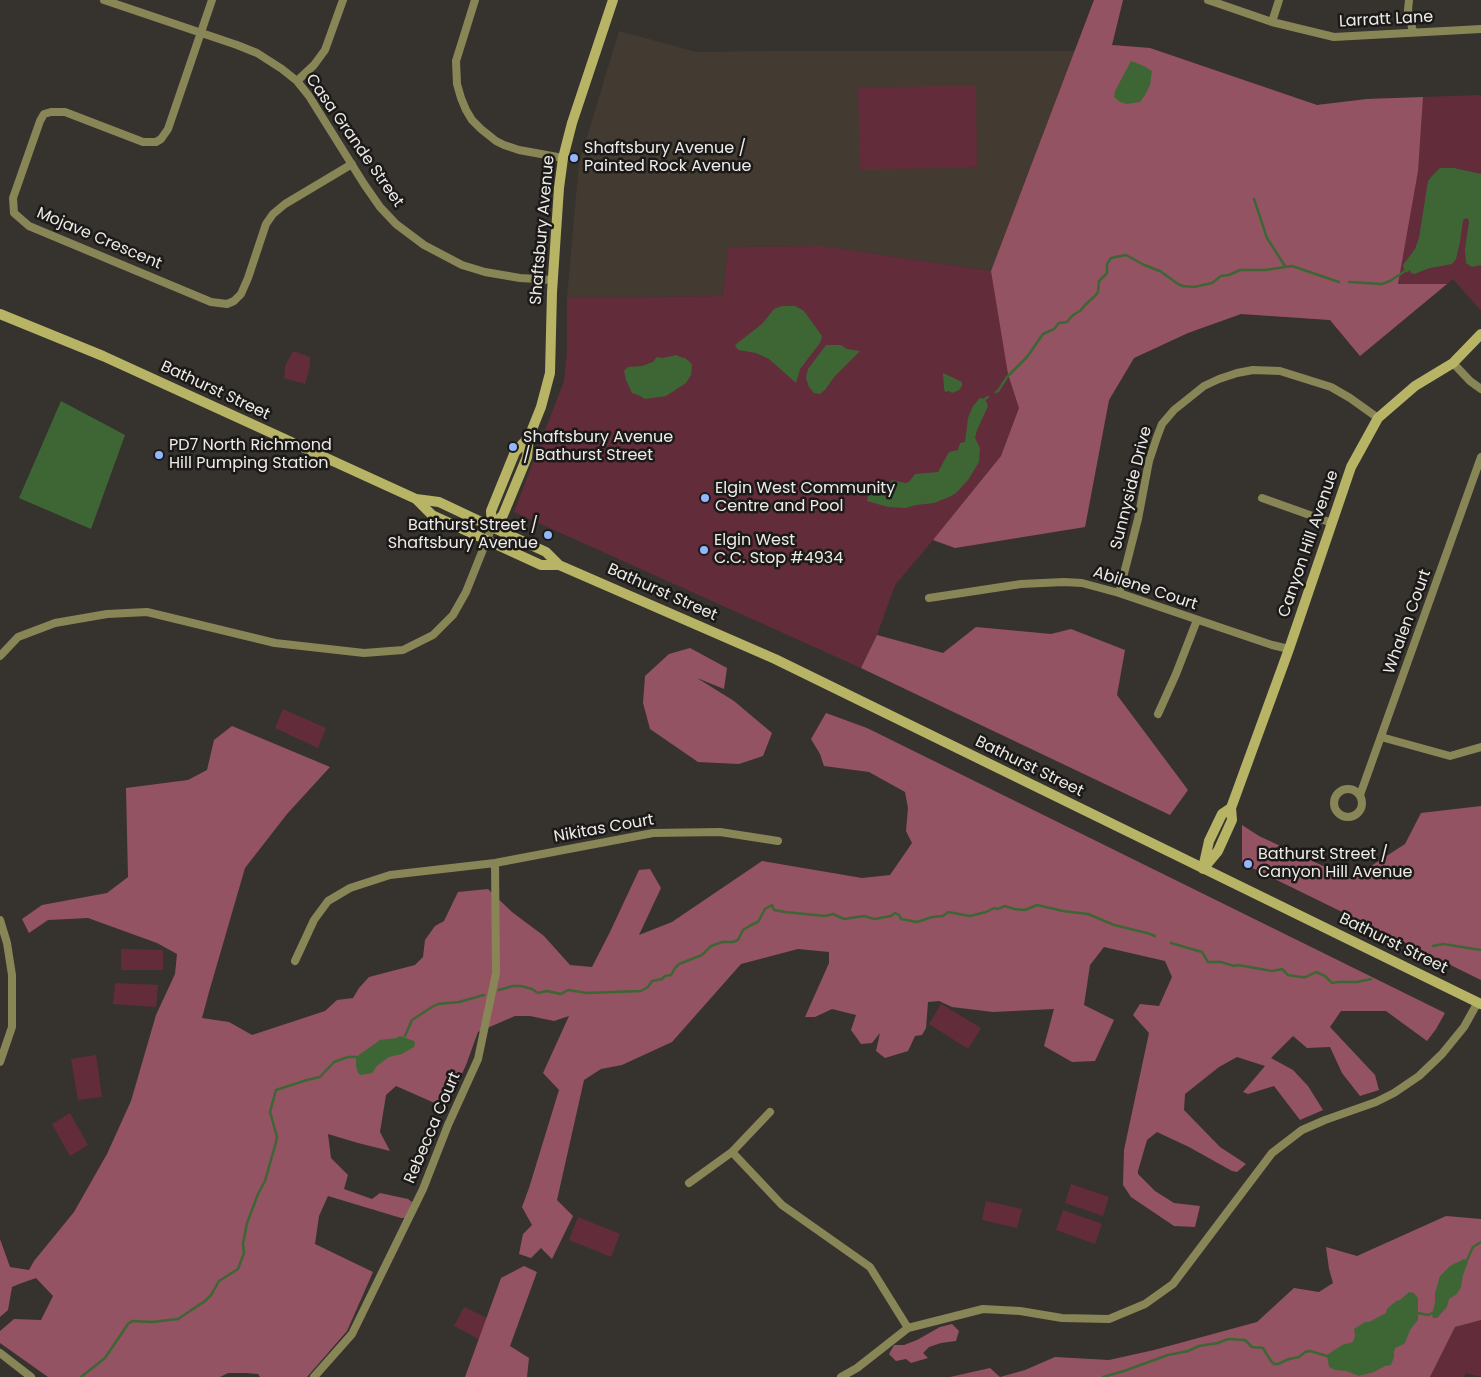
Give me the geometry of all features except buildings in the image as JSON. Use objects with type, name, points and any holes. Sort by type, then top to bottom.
[{"type":"main road","name":"Shaftsbury Avenue","points":[[492,527],[491,511],[515,452],[529,437],[541,407],[550,373],[553,280],[559,188],[563,158],[572,123],[613,0]]},
{"type":"main road","name":"Bathurst Street","points":[[0,314],[103,356],[416,499],[439,502],[546,552],[559,565],[775,659],[1479,1003]]},
{"type":"main road","name":"Canyon Hill Avenue","points":[[1203,868],[1218,851],[1232,820],[1232,808],[1351,467],[1378,418],[1415,386],[1453,363],[1481,334]]},
{"type":"main road","name":"Bathurst Street","points":[[416,499],[432,515],[541,565],[559,565]]},
{"type":"street","name":"Casa Grande Street","points":[[104,0],[237,45],[257,53],[274,63],[304,88],[380,207],[396,224],[437,253],[462,265],[485,272],[520,278],[553,280]]},
{"type":"street","points":[[201,33],[212,0]]},
{"type":"street","points":[[297,81],[314,65],[324,50],[343,0]]},
{"type":"street","points":[[475,0],[456,61],[457,84],[466,110],[481,129],[504,145],[519,150],[563,158]]},
{"type":"street","name":"Larratt Lane","points":[[1208,0],[1272,22],[1334,37],[1481,30]]},
{"type":"street","points":[[1272,22],[1279,0]]},
{"type":"street","points":[[1409,0],[1408,10],[1413,32]]},
{"type":"street","name":"Mojave Crescent","points":[[201,33],[168,129],[161,139],[156,142],[143,142],[65,112],[44,114],[13,198],[14,214],[29,226],[211,302],[227,304],[234,301],[241,294],[266,224],[273,214],[285,204],[352,164]]},
{"type":"street","points":[[1453,363],[1470,381],[1481,389]]},
{"type":"street","name":"Sunnyside Drive","points":[[1119,593],[1150,462],[1162,424],[1174,410],[1204,386],[1238,373],[1253,370],[1280,371],[1331,387],[1378,418]]},
{"type":"street","name":"Whalen Court","points":[[1360,795],[1481,457]]},
{"type":"street","points":[[1262,498],[1332,523]]},
{"type":"street","points":[[2,651],[18,637],[55,623],[107,614],[147,612],[275,643],[364,653],[403,650],[433,635],[453,615],[466,592],[492,527]]},
{"type":"street","name":"Abilene Court","points":[[928,598],[1021,584],[1082,583],[1119,593],[1272,645],[1289,649]]},
{"type":"street","points":[[1158,714],[1197,620]]},
{"type":"street","points":[[1382,737],[1450,756],[1481,747]]},
{"type":"street","name":"Nikitas Court","points":[[295,960],[314,920],[328,901],[350,888],[390,875],[495,863],[653,833],[720,832],[778,841]]},
{"type":"street","name":"Rebecca Court","points":[[314,1377],[352,1334],[422,1189],[478,1059],[496,972],[495,863]]},
{"type":"street","points":[[0,920],[7,943],[12,975],[12,1027],[0,1062]]},
{"type":"street","points":[[841,1377],[857,1368],[908,1328],[983,1308],[1020,1311],[1062,1318],[1109,1319],[1145,1304],[1173,1284],[1272,1153],[1302,1130],[1376,1102],[1394,1093],[1419,1076],[1442,1054],[1464,1027],[1479,1003]]},
{"type":"street","points":[[689,1183],[732,1152],[770,1112]]},
{"type":"street","points":[[732,1152],[782,1205],[870,1267],[908,1328]]},
{"type":"street","points":[[0,1353],[31,1377]]},
{"type":"shaded area","points":[[1094,0],[1123,0],[1112,45],[1150,48],[1317,105],[1367,99],[1481,95],[1481,311],[1453,279],[1360,356],[1330,320],[1241,314],[1188,333],[1134,358],[1109,400],[1085,527],[955,548],[933,540],[895,585],[877,635],[861,668],[514,512],[564,381],[567,351],[567,298],[723,296],[728,247],[822,246],[991,271]]},
{"type":"shaded area","points":[[1094,0],[1123,0],[1112,45],[1150,48],[1317,105],[1367,99],[1423,97],[1418,171],[1398,284],[1447,284],[1360,356],[1330,320],[1241,314],[1188,333],[1134,358],[1109,400],[1085,527],[955,548],[933,540],[1001,456],[1019,408],[1008,374],[991,271]]},
{"type":"shaded area","points":[[619,31],[696,52],[1075,51],[991,271],[822,246],[728,247],[723,296],[567,298],[579,164]]},
{"type":"shaded area","points":[[1131,61],[1152,71],[1150,85],[1140,102],[1127,104],[1120,102],[1114,97],[1115,91]]},
{"type":"shaded area","points":[[976,85],[977,167],[860,170],[858,88]]},
{"type":"shaded area","points":[[1440,168],[1454,168],[1481,174],[1481,265],[1472,267],[1466,263],[1465,249],[1469,222],[1466,218],[1463,220],[1456,259],[1452,264],[1430,268],[1415,274],[1411,273],[1410,270],[1408,272],[1404,271],[1403,265],[1415,249],[1419,238],[1428,181]]},
{"type":"shaded area","points":[[782,306],[795,306],[804,311],[822,336],[820,343],[800,369],[796,383],[769,359],[756,353],[738,350],[735,345],[762,324],[774,309]]},
{"type":"shaded area","points":[[826,345],[841,345],[847,349],[860,351],[834,377],[825,390],[820,394],[814,393],[809,387],[806,378],[808,369]]},
{"type":"shaded area","points":[[293,351],[310,357],[310,367],[305,384],[284,378],[285,366]]},
{"type":"shaded area","points":[[677,355],[685,358],[692,364],[691,375],[686,383],[666,396],[645,399],[632,393],[624,371],[628,367],[642,366],[653,362],[657,357]]},
{"type":"shaded area","points":[[943,373],[962,382],[959,390],[952,393],[949,391],[945,392]]},
{"type":"shaded area","points":[[980,398],[985,399],[988,406],[975,438],[980,448],[979,462],[968,480],[956,493],[934,503],[906,508],[888,507],[867,501],[868,495],[881,496],[892,480],[905,483],[909,482],[915,474],[938,472],[949,452],[958,450],[960,443],[965,442],[968,418],[973,406]]},
{"type":"shaded area","points":[[61,401],[125,435],[91,529],[19,498]]},
{"type":"shaded area","points":[[976,627],[1051,634],[1071,629],[1125,650],[1117,695],[1188,790],[1170,815],[861,668],[877,635],[943,653]]},
{"type":"shaded area","points":[[690,648],[727,668],[724,689],[697,678],[734,701],[772,733],[763,756],[739,764],[698,762],[650,729],[643,703],[645,676],[669,654]]},
{"type":"shaded area","points":[[283,709],[326,728],[318,748],[275,728]]},
{"type":"shaded area","points":[[826,713],[867,728],[1445,1013],[1427,1041],[1386,1011],[1341,1011],[1330,1027],[1375,1075],[1379,1090],[1360,1096],[1342,1073],[1330,1047],[1307,1048],[1293,1036],[1271,1058],[1293,1070],[1308,1086],[1323,1110],[1300,1120],[1274,1086],[1248,1094],[1243,1092],[1265,1066],[1237,1057],[1219,1067],[1185,1094],[1184,1110],[1220,1147],[1246,1164],[1237,1172],[1232,1171],[1157,1132],[1147,1140],[1138,1174],[1155,1191],[1174,1203],[1200,1206],[1195,1227],[1174,1226],[1131,1197],[1123,1185],[1124,1150],[1149,1033],[1133,1015],[1140,1004],[1159,1006],[1172,977],[1165,961],[1104,947],[1090,965],[1084,1005],[1114,1020],[1095,1061],[1072,1062],[1044,1046],[1054,1009],[993,1012],[952,1007],[939,1001],[928,1002],[926,1028],[922,1035],[915,1036],[908,1051],[885,1058],[876,1051],[880,1033],[872,1043],[861,1044],[851,1030],[856,1015],[832,1009],[815,1017],[805,1017],[829,963],[829,952],[798,949],[741,964],[672,1042],[622,1065],[601,1069],[584,1080],[557,1200],[573,1216],[552,1259],[541,1248],[531,1258],[519,1254],[523,1234],[532,1225],[522,1207],[559,1090],[543,1073],[569,1016],[554,1021],[530,1016],[515,1016],[478,1032],[466,1065],[446,1108],[396,1086],[386,1095],[380,1132],[390,1151],[328,1134],[331,1158],[348,1175],[344,1189],[372,1199],[380,1193],[408,1199],[412,1202],[406,1218],[401,1218],[328,1196],[319,1216],[315,1244],[373,1272],[347,1331],[307,1377],[260,1377],[258,1374],[228,1373],[220,1377],[48,1377],[0,1343],[0,1331],[14,1319],[41,1320],[53,1296],[36,1278],[19,1284],[12,1287],[8,1310],[0,1317],[0,1239],[10,1267],[29,1270],[34,1261],[74,1212],[107,1154],[131,1101],[156,1015],[175,974],[177,954],[157,943],[88,918],[48,920],[29,933],[22,919],[42,905],[107,893],[128,877],[126,788],[188,780],[207,770],[214,740],[232,726],[330,767],[287,814],[245,868],[202,1018],[229,1022],[252,1035],[325,1011],[337,1000],[353,998],[369,977],[415,965],[423,957],[425,940],[435,926],[444,921],[458,892],[488,889],[512,912],[544,936],[570,965],[592,967],[639,870],[650,869],[661,888],[639,935],[672,922],[762,861],[862,878],[890,875],[912,843],[906,831],[908,808],[905,792],[869,772],[824,766],[820,754],[811,739]]},
{"type":"shaded area","points":[[1481,806],[1481,980],[1242,863],[1242,825],[1259,836],[1351,879],[1405,844],[1421,813]]},
{"type":"shaded area","points":[[121,949],[163,950],[163,970],[121,970]]},
{"type":"shaded area","points":[[115,983],[158,985],[156,1007],[113,1004]]},
{"type":"shaded area","points":[[941,1004],[981,1028],[968,1049],[929,1024]]},
{"type":"shaded area","points":[[400,1036],[414,1041],[414,1047],[402,1054],[389,1057],[377,1066],[372,1073],[361,1075],[358,1073],[356,1057],[380,1040]]},
{"type":"shaded area","points":[[96,1055],[102,1097],[78,1100],[71,1059]]},
{"type":"shaded area","points":[[70,1113],[88,1145],[70,1156],[52,1124]]},
{"type":"shaded area","points":[[1071,1184],[1109,1197],[1103,1216],[1065,1203]]},
{"type":"shaded area","points":[[986,1201],[1022,1209],[1017,1228],[982,1220]]},
{"type":"shaded area","points":[[1063,1210],[1102,1224],[1095,1244],[1056,1230]]},
{"type":"shaded area","points":[[1446,1216],[1481,1219],[1481,1320],[1455,1327],[1430,1377],[1000,1377],[1025,1370],[1055,1357],[1109,1360],[1154,1350],[1257,1322],[1294,1288],[1319,1292],[1333,1283],[1326,1247],[1357,1256]]},
{"type":"shaded area","points":[[578,1217],[620,1234],[611,1257],[569,1240]]},
{"type":"shaded area","points":[[1464,1259],[1468,1262],[1461,1287],[1457,1294],[1449,1299],[1447,1307],[1437,1318],[1433,1318],[1435,1293],[1440,1276],[1450,1266]]},
{"type":"shaded area","points":[[524,1266],[537,1272],[510,1346],[529,1358],[527,1377],[465,1377],[501,1278]]},
{"type":"shaded area","points":[[1409,1292],[1414,1293],[1418,1298],[1418,1320],[1410,1330],[1405,1343],[1395,1348],[1391,1365],[1359,1376],[1329,1367],[1327,1355],[1342,1345],[1353,1342],[1355,1336],[1354,1329],[1386,1313],[1387,1309]]},
{"type":"shaded area","points":[[464,1307],[500,1324],[490,1345],[454,1326]]},
{"type":"shaded area","points":[[1481,1320],[1481,1377],[1466,1373],[1464,1377],[1430,1377],[1455,1327]]},
{"type":"shaded area","points":[[952,1324],[959,1331],[956,1341],[929,1347],[923,1353],[928,1358],[911,1363],[906,1359],[896,1361],[889,1354],[894,1345],[904,1345],[940,1327]]},
{"type":"shaded area","points":[[990,1368],[1000,1377],[950,1377]]},
{"type":"waterway","points":[[1254,199],[1267,238],[1285,266]]},
{"type":"waterway","points":[[996,392],[1007,377],[1027,357],[1043,334],[1054,329],[1059,323],[1067,322],[1095,296],[1098,292],[1099,281],[1107,273],[1107,264],[1111,258],[1126,255],[1160,271],[1183,286],[1194,287],[1212,283],[1221,276],[1240,270],[1265,270],[1292,266],[1339,282]]},
{"type":"waterway","points":[[1349,282],[1382,284],[1405,271]]},
{"type":"waterway","points":[[499,990],[521,986],[538,993],[547,991],[561,994],[568,990],[587,993],[641,991],[648,987],[652,981],[671,975],[679,964],[702,955],[711,946],[722,942],[738,940],[743,930],[758,922],[765,909],[772,905],[774,910],[825,916],[833,914],[844,919],[864,916],[874,919],[891,916],[895,913],[901,919],[917,922],[943,916],[948,912],[970,916],[1005,906],[1025,910],[1037,905],[1088,914],[1114,925],[1155,936]]},
{"type":"waterway","points":[[1171,943],[1202,952],[1208,962],[1221,962],[1234,966],[1238,965],[1272,971],[1282,969],[1288,975],[1301,977],[1306,977],[1316,972],[1325,976],[1332,983],[1357,982],[1371,979]]},
{"type":"waterway","points":[[1433,946],[1443,944],[1481,950]]},
{"type":"waterway","points":[[405,1036],[412,1020],[432,1007],[438,1004],[459,1002],[484,995]]},
{"type":"waterway","points":[[81,1377],[105,1358],[132,1321],[152,1322],[178,1319],[205,1301],[219,1281],[238,1269],[244,1253],[243,1244],[247,1223],[265,1181],[276,1142],[277,1137],[270,1112],[276,1090],[320,1077],[334,1062],[348,1057],[356,1057]]},
{"type":"waterway","points":[[1467,1260],[1473,1247],[1481,1242]]},
{"type":"waterway","points":[[1417,1313],[1429,1315],[1432,1313]]},
{"type":"waterway","points":[[1103,1377],[1168,1355],[1228,1339],[1245,1340],[1252,1347],[1263,1348],[1274,1364],[1299,1357],[1305,1352],[1310,1351],[1327,1356]]},
{"type":"place","name":"Shaftsbury Avenue / Painted Rock Avenue","points":[[574,158]]},
{"type":"place","name":"Shaftsbury Avenue / Bathurst Street","points":[[513,447]]},
{"type":"place","name":"PD7 North Richmond Hill Pumping Station","points":[[159,455]]},
{"type":"place","name":"Elgin West Community Centre and Pool","points":[[705,498]]},
{"type":"place","name":"Bathurst Street / Shaftsbury Avenue","points":[[548,535]]},
{"type":"place","name":"Elgin West C.C. Stop #4934","points":[[704,550]]},
{"type":"place","name":"Bathurst Street / Canyon Hill Avenue","points":[[1248,864]]}]
